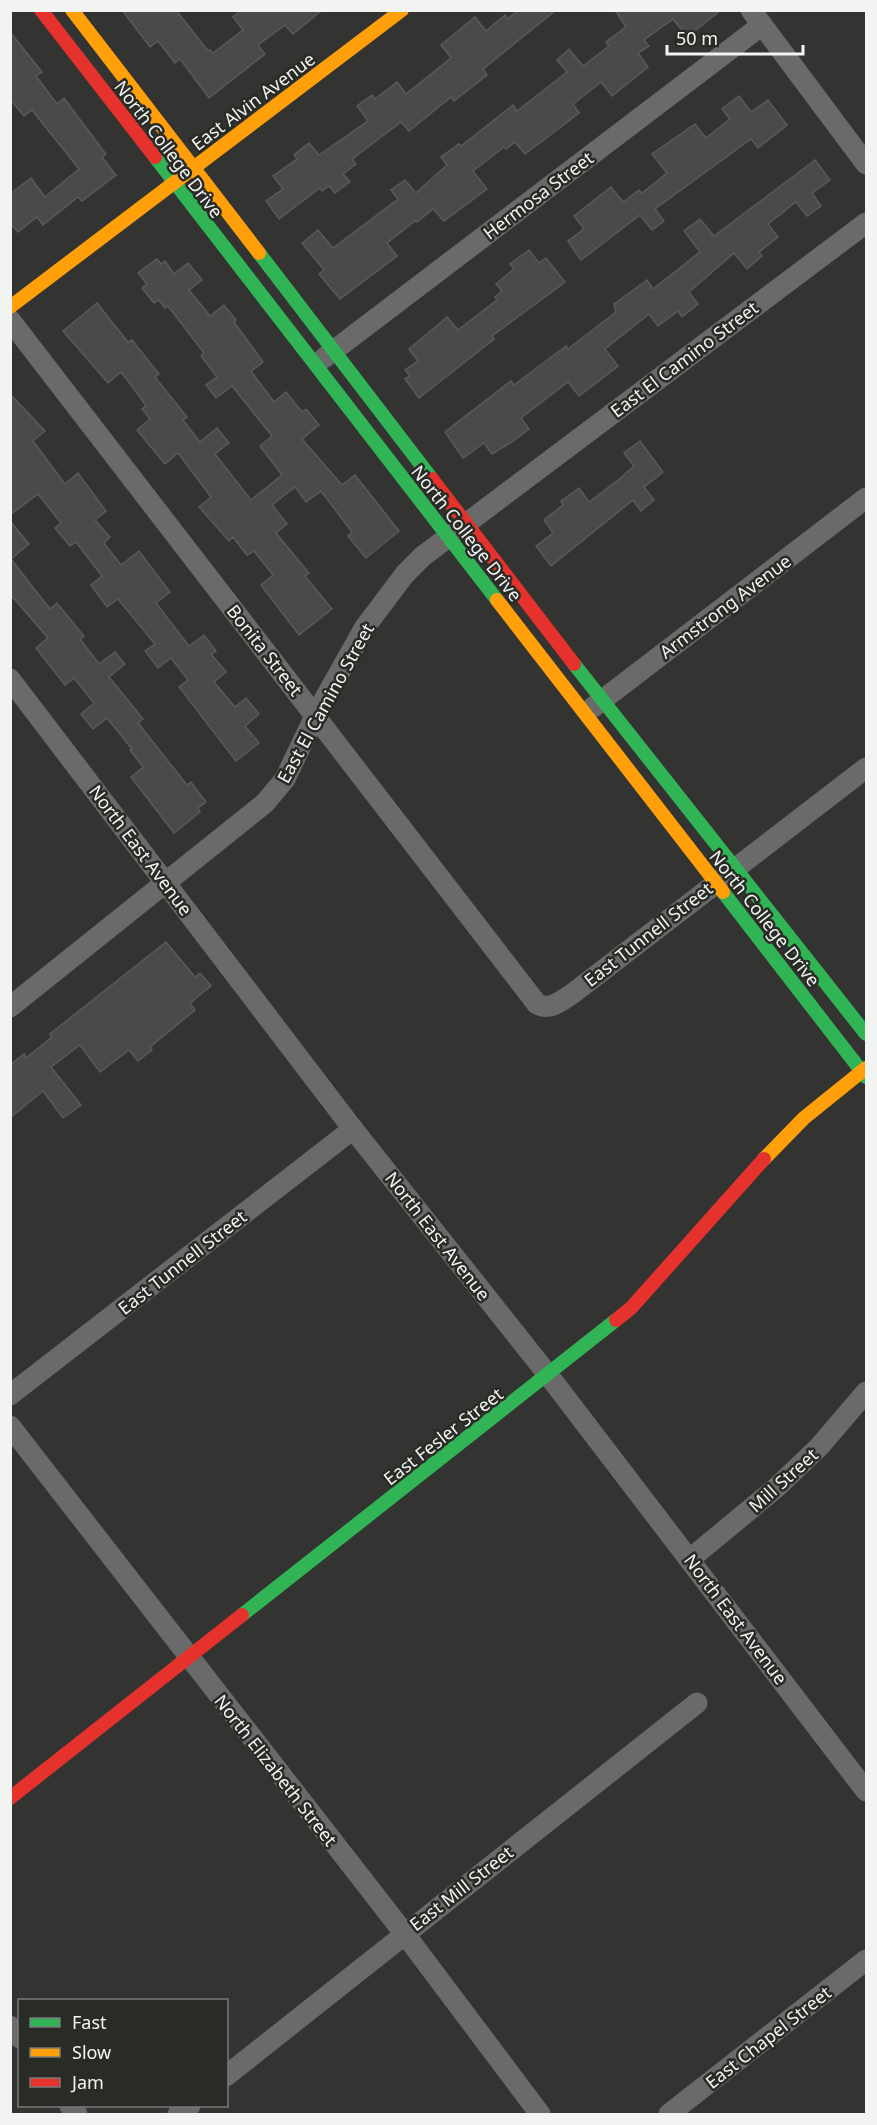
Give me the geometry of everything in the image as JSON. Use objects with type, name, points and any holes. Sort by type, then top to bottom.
[{"type":"street","name":"North College Drive","points":[[41,10],[714,883],[865,1072]]},
{"type":"street","name":"North College Drive","points":[[72,10],[602,700],[867,1034]]},
{"type":"street","name":"East Alvin Avenue","points":[[10,307],[402,10]]},
{"type":"street","points":[[756,18],[867,164]]},
{"type":"street","name":"Hermosa Street","points":[[314,366],[756,18]]},
{"type":"street","name":"East El Camino Street","points":[[10,1007],[265,804],[285,779],[315,716],[372,618],[405,574],[465,523],[867,223]]},
{"type":"street","name":"Bonita Street","points":[[10,320],[537,1005],[542,1007]]},
{"type":"street","name":"Armstrong Avenue","points":[[584,714],[867,498]]},
{"type":"street","name":"North East Avenue","points":[[10,679],[353,1129],[549,1376],[867,1791]]},
{"type":"street","name":"East Tunnell Street","points":[[542,1007],[554,1005],[572,994],[867,768]]},
{"type":"street","name":"East Fesler Street","points":[[10,1798],[549,1376],[631,1308],[755,1168],[804,1118],[865,1072]]},
{"type":"street","name":"East Tunnell Street","points":[[10,1395],[353,1129]]},
{"type":"street","name":"Mill Street","points":[[690,1559],[777,1487],[819,1447],[867,1392]]},
{"type":"street","name":"North Elizabeth Street","points":[[10,1426],[404,1933],[540,2115]]},
{"type":"street","name":"East Mill Street","points":[[228,2074],[697,1703]]},
{"type":"street","name":"East Chapel Street","points":[[669,2115],[867,1960]]},
{"type":"building","points":[[122,10],[176,10],[208,51],[213,53],[243,30],[233,17],[242,10],[322,10],[293,34],[285,25],[258,45],[265,54],[209,98],[180,59],[175,63],[158,41],[150,47]]},
{"type":"building","points":[[518,10],[556,10],[483,69],[487,75],[454,101],[451,97],[409,131],[401,122],[352,159],[356,164],[343,174],[350,182],[335,193],[329,186],[322,191],[320,188],[279,219],[266,201],[283,189],[273,176],[297,159],[294,155],[309,143],[319,155],[368,121],[357,106],[372,95],[375,99],[397,82],[406,94],[451,58],[441,45],[475,17],[486,31],[505,15],[508,19]]},
{"type":"building","points":[[615,10],[721,10],[687,37],[673,19],[644,40],[649,46],[638,53],[648,67],[612,96],[601,82],[573,104],[579,113],[525,154],[515,142],[506,149],[504,147],[473,171],[487,189],[444,221],[433,209],[417,222],[415,221],[387,243],[397,256],[340,299],[319,274],[324,270],[302,243],[318,230],[333,248],[398,199],[391,190],[405,180],[416,193],[447,165],[441,157],[459,144],[461,146],[513,105],[517,111],[567,72],[557,60],[569,49],[583,66],[609,46],[606,42],[626,27]]},
{"type":"building","points":[[10,32],[42,72],[36,76],[57,104],[64,98],[106,154],[102,157],[116,175],[82,201],[78,197],[43,225],[37,217],[18,232],[10,223],[10,194],[31,178],[45,197],[79,169],[32,110],[24,116],[10,99]]},
{"type":"building","points":[[739,96],[751,112],[768,100],[787,125],[758,148],[751,139],[655,209],[664,221],[652,230],[640,215],[581,260],[568,241],[584,229],[574,216],[611,187],[623,202],[639,190],[642,193],[667,173],[652,154],[695,124],[706,138],[730,119],[722,109]]},
{"type":"building","points":[[815,160],[830,180],[812,193],[821,206],[807,216],[796,202],[768,224],[778,237],[759,252],[762,256],[747,269],[734,253],[689,292],[698,304],[682,317],[678,311],[658,326],[649,314],[605,349],[618,366],[599,381],[579,396],[568,382],[521,418],[529,429],[512,442],[492,454],[484,443],[463,458],[445,432],[511,381],[514,385],[566,346],[568,349],[616,312],[614,304],[647,280],[653,289],[700,252],[684,231],[700,219],[714,236]]},
{"type":"building","points":[[529,250],[539,263],[546,258],[565,282],[492,336],[494,339],[419,398],[405,379],[410,376],[405,370],[418,361],[409,349],[447,317],[458,330],[497,300],[495,297],[502,291],[496,284],[514,269],[510,264]]},
{"type":"building","points":[[157,259],[161,264],[165,261],[174,274],[188,263],[202,280],[189,290],[210,316],[224,305],[236,320],[234,322],[263,362],[251,371],[274,402],[286,392],[302,412],[306,409],[319,425],[302,439],[342,485],[355,475],[399,531],[366,558],[348,536],[352,532],[321,491],[306,502],[295,487],[272,505],[287,524],[276,533],[309,573],[305,576],[332,609],[299,635],[261,585],[273,575],[254,551],[247,555],[233,537],[229,541],[199,507],[211,497],[178,453],[165,464],[137,430],[150,419],[142,409],[146,406],[121,372],[108,383],[63,331],[97,303],[128,342],[132,340],[159,374],[155,377],[187,417],[183,420],[200,442],[217,428],[229,443],[215,454],[251,500],[282,475],[260,446],[272,436],[232,386],[216,398],[206,385],[217,377],[201,356],[204,353],[168,306],[165,308],[159,300],[154,303],[142,288],[147,284],[138,273]]},
{"type":"building","points":[[10,394],[45,431],[33,441],[65,484],[78,473],[106,511],[95,520],[110,537],[104,543],[121,565],[139,551],[170,592],[156,603],[189,646],[204,635],[216,651],[211,654],[226,672],[214,682],[235,707],[246,698],[259,714],[245,726],[259,743],[236,761],[179,687],[188,680],[171,658],[158,668],[145,651],[155,644],[118,599],[107,607],[91,585],[102,576],[76,542],[70,546],[55,528],[61,523],[38,494],[10,515]]},
{"type":"building","points":[[640,441],[663,472],[644,487],[654,500],[641,511],[633,500],[551,566],[536,546],[553,533],[544,520],[563,505],[561,501],[579,488],[589,502],[618,480],[634,466],[624,453]]},
{"type":"building","points":[[10,521],[29,544],[11,559],[50,609],[57,603],[84,636],[80,639],[99,664],[115,652],[125,664],[109,677],[143,719],[138,723],[187,785],[191,782],[206,802],[198,808],[200,812],[174,833],[131,777],[143,767],[130,750],[132,749],[107,718],[93,729],[81,714],[94,703],[74,678],[65,685],[36,648],[48,638],[10,594]]},
{"type":"building","points":[[166,942],[195,977],[200,973],[211,986],[190,1003],[195,1010],[150,1047],[152,1050],[138,1061],[129,1050],[100,1072],[80,1045],[51,1067],[81,1105],[63,1118],[43,1091],[11,1117],[10,1065],[24,1054],[26,1058],[52,1037],[50,1034]]},
{"type":"traffic: fast","points":[[155,157],[497,600]]},
{"type":"traffic: fast","points":[[259,253],[432,479]]},
{"type":"traffic: fast","points":[[574,664],[866,1034]]},
{"type":"traffic: fast","points":[[723,892],[866,1077]]},
{"type":"traffic: fast","points":[[242,1615],[616,1320]]},
{"type":"traffic: slow","points":[[72,10],[259,253]]},
{"type":"traffic: slow","points":[[10,307],[402,10]]},
{"type":"traffic: slow","points":[[497,600],[723,892]]},
{"type":"traffic: slow","points":[[764,1159],[804,1118],[866,1068]]},
{"type":"traffic: jam","points":[[41,10],[155,157]]},
{"type":"traffic: jam","points":[[432,479],[574,664]]},
{"type":"traffic: jam","points":[[616,1320],[631,1308],[764,1159]]},
{"type":"traffic: jam","points":[[10,1798],[242,1615]]}]
